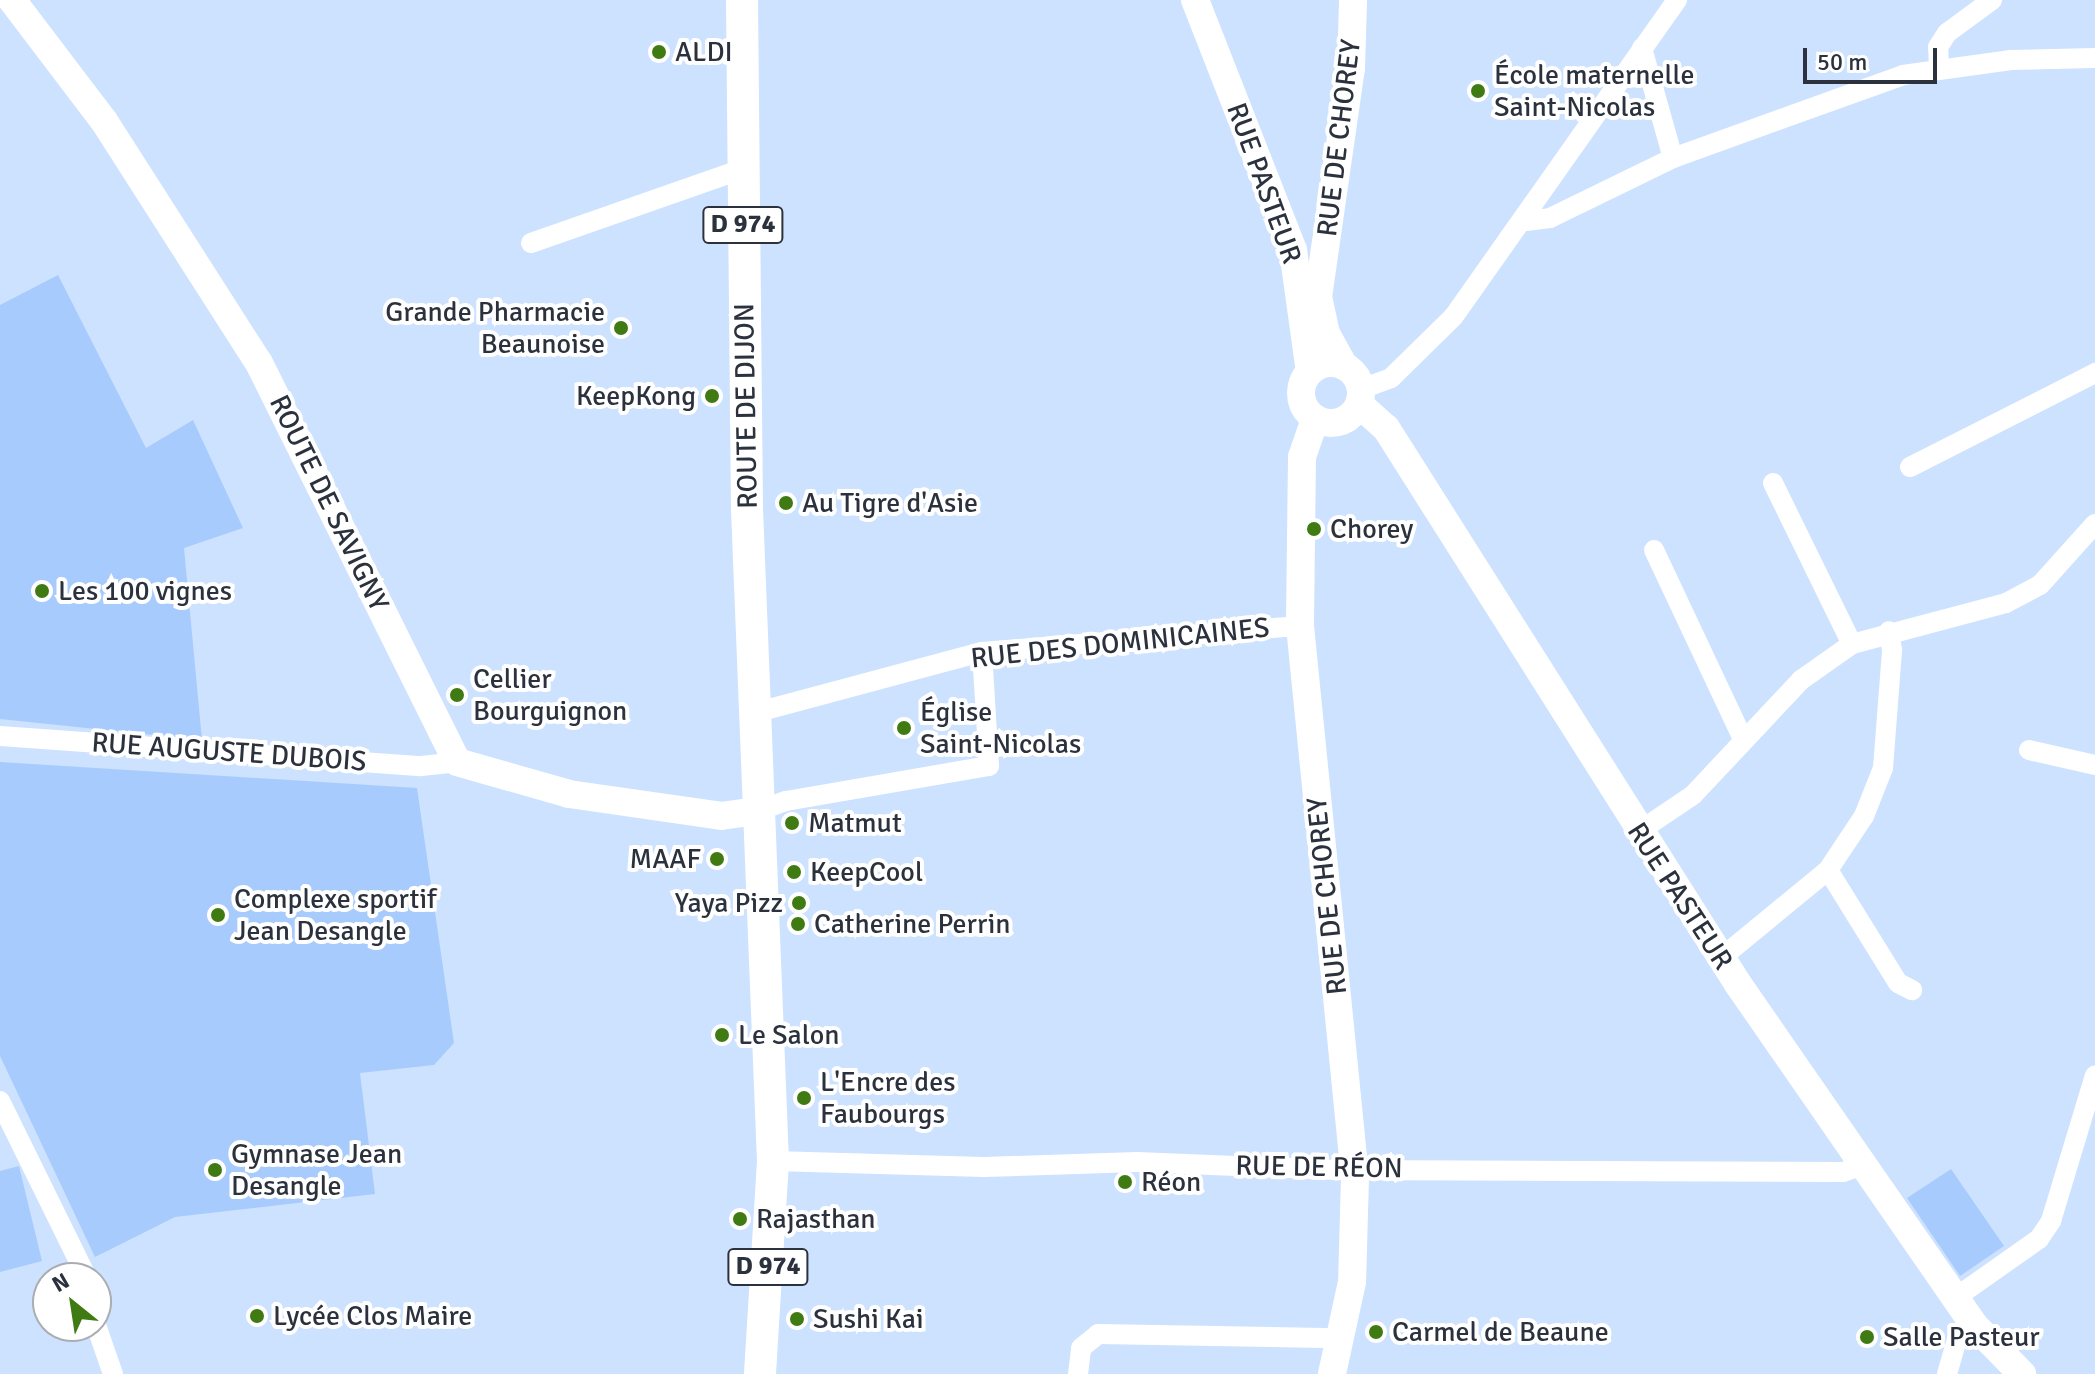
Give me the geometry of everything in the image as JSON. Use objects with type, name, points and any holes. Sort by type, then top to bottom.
[{"type":"main road","name":"ROUTE DE DIJON","points":[[742,0],[742,169],[758,811]]},
{"type":"main road","name":"D 974","points":[[758,811],[773,1161],[760,1374]]},
{"type":"street","name":"ROUTE DE SAVIGNY","points":[[12,0],[104,121],[259,363],[457,762]]},
{"type":"street","name":"RUE PASTEUR","points":[[1195,0],[1293,250],[1310,372]]},
{"type":"street","name":"RUE DE CHOREY","points":[[1344,366],[1326,334],[1318,297],[1348,92],[1353,0]]},
{"type":"street","points":[[1360,397],[1344,366],[1323,365],[1310,372],[1301,393],[1315,419],[1341,422],[1360,397],[1404,367],[1454,316],[1526,221],[1677,0]]},
{"type":"street","points":[[1939,70],[1938,47],[1947,33],[1992,0]]},
{"type":"street","points":[[1642,48],[1673,158]]},
{"type":"street","points":[[1526,221],[1550,218],[1673,158],[1903,75],[2011,60],[2095,58]]},
{"type":"street","points":[[531,243],[742,169]]},
{"type":"street","points":[[1910,467],[2095,373]]},
{"type":"street","name":"RUE PASTEUR","points":[[1360,397],[1386,428],[1638,832],[1721,958],[1974,1325],[2022,1374]]},
{"type":"street","name":"RUE DE CHOREY","points":[[1315,419],[1302,457],[1300,626],[1355,1168],[1352,1282],[1332,1374]]},
{"type":"street","points":[[1773,483],[1852,644]]},
{"type":"street","points":[[1638,832],[1693,795],[1742,737],[1801,680],[1852,644],[1889,631],[2006,603],[2040,585],[2093,531]]},
{"type":"street","points":[[1654,550],[1742,737]]},
{"type":"street","name":"RUE DES DOMINICAINES","points":[[754,713],[982,652],[1300,626]]},
{"type":"street","points":[[1721,958],[1828,870],[1864,816],[1883,768],[1892,650],[1889,631]]},
{"type":"street","points":[[457,762],[569,794],[721,816],[758,811],[786,801],[989,766],[982,652]]},
{"type":"street","name":"RUE AUGUSTE DUBOIS","points":[[0,736],[421,766],[457,762]]},
{"type":"street","points":[[2029,750],[2095,765]]},
{"type":"street","points":[[1828,870],[1898,983],[1912,990]]},
{"type":"street","points":[[1955,1298],[2039,1239],[2051,1221],[2095,1075]]},
{"type":"street","points":[[0,1101],[79,1262]]},
{"type":"street","name":"RUE DE RÉON","points":[[773,1161],[1843,1172],[1863,1165]]},
{"type":"street","points":[[1947,1374],[1957,1339],[1974,1325]]},
{"type":"street","points":[[1078,1374],[1081,1348],[1098,1334],[1339,1338]]},
{"type":"street","points":[[102,1342],[113,1374]]},
{"type":"shaded area","points":[[58,275],[146,448],[193,420],[243,528],[184,548],[202,740],[0,719],[0,305]]},
{"type":"shaded area","name":"Complexe sportif Jean Desangle","points":[[0,762],[417,788],[454,1043],[434,1065],[360,1073],[375,1194],[175,1217],[95,1257],[0,1056]]},
{"type":"shaded area","points":[[19,1166],[42,1261],[0,1272],[0,1171]]},
{"type":"shaded area","points":[[1951,1169],[2004,1246],[1960,1276],[1907,1198]]},
{"type":"place","name":"ALDI","points":[[659,52]]},
{"type":"place","name":"École maternelle Saint-Nicolas","points":[[1478,91]]},
{"type":"place","name":"Grande Pharmacie Beaunoise","points":[[621,328]]},
{"type":"place","name":"KeepKong","points":[[712,396]]},
{"type":"place","name":"Au Tigre d'Asie","points":[[786,503]]},
{"type":"place","name":"Chorey","points":[[1314,529]]},
{"type":"place","name":"Les 100 vignes","points":[[42,591]]},
{"type":"place","name":"Cellier Bourguignon","points":[[457,695]]},
{"type":"place","name":"Église Saint-Nicolas","points":[[904,728]]},
{"type":"place","name":"Matmut","points":[[792,823]]},
{"type":"place","name":"MAAF","points":[[717,859]]},
{"type":"place","name":"KeepCool","points":[[794,872]]},
{"type":"place","name":"Yaya Pizz","points":[[799,903]]},
{"type":"place","name":"Complexe sportif Jean Desangle","points":[[218,915]]},
{"type":"place","name":"Catherine Perrin","points":[[798,924]]},
{"type":"place","name":"Le Salon","points":[[722,1035]]},
{"type":"place","name":"L'Encre des Faubourgs","points":[[804,1098]]},
{"type":"place","name":"Gymnase Jean Desangle","points":[[215,1170]]},
{"type":"place","name":"Réon","points":[[1125,1182]]},
{"type":"place","name":"Rajasthan","points":[[740,1219]]},
{"type":"place","name":"Lycée Clos Maire","points":[[257,1316]]},
{"type":"place","name":"Sushi Kai","points":[[797,1319]]},
{"type":"place","name":"Carmel de Beaune","points":[[1376,1332]]},
{"type":"place","name":"Salle Pasteur","points":[[1867,1337]]}]
